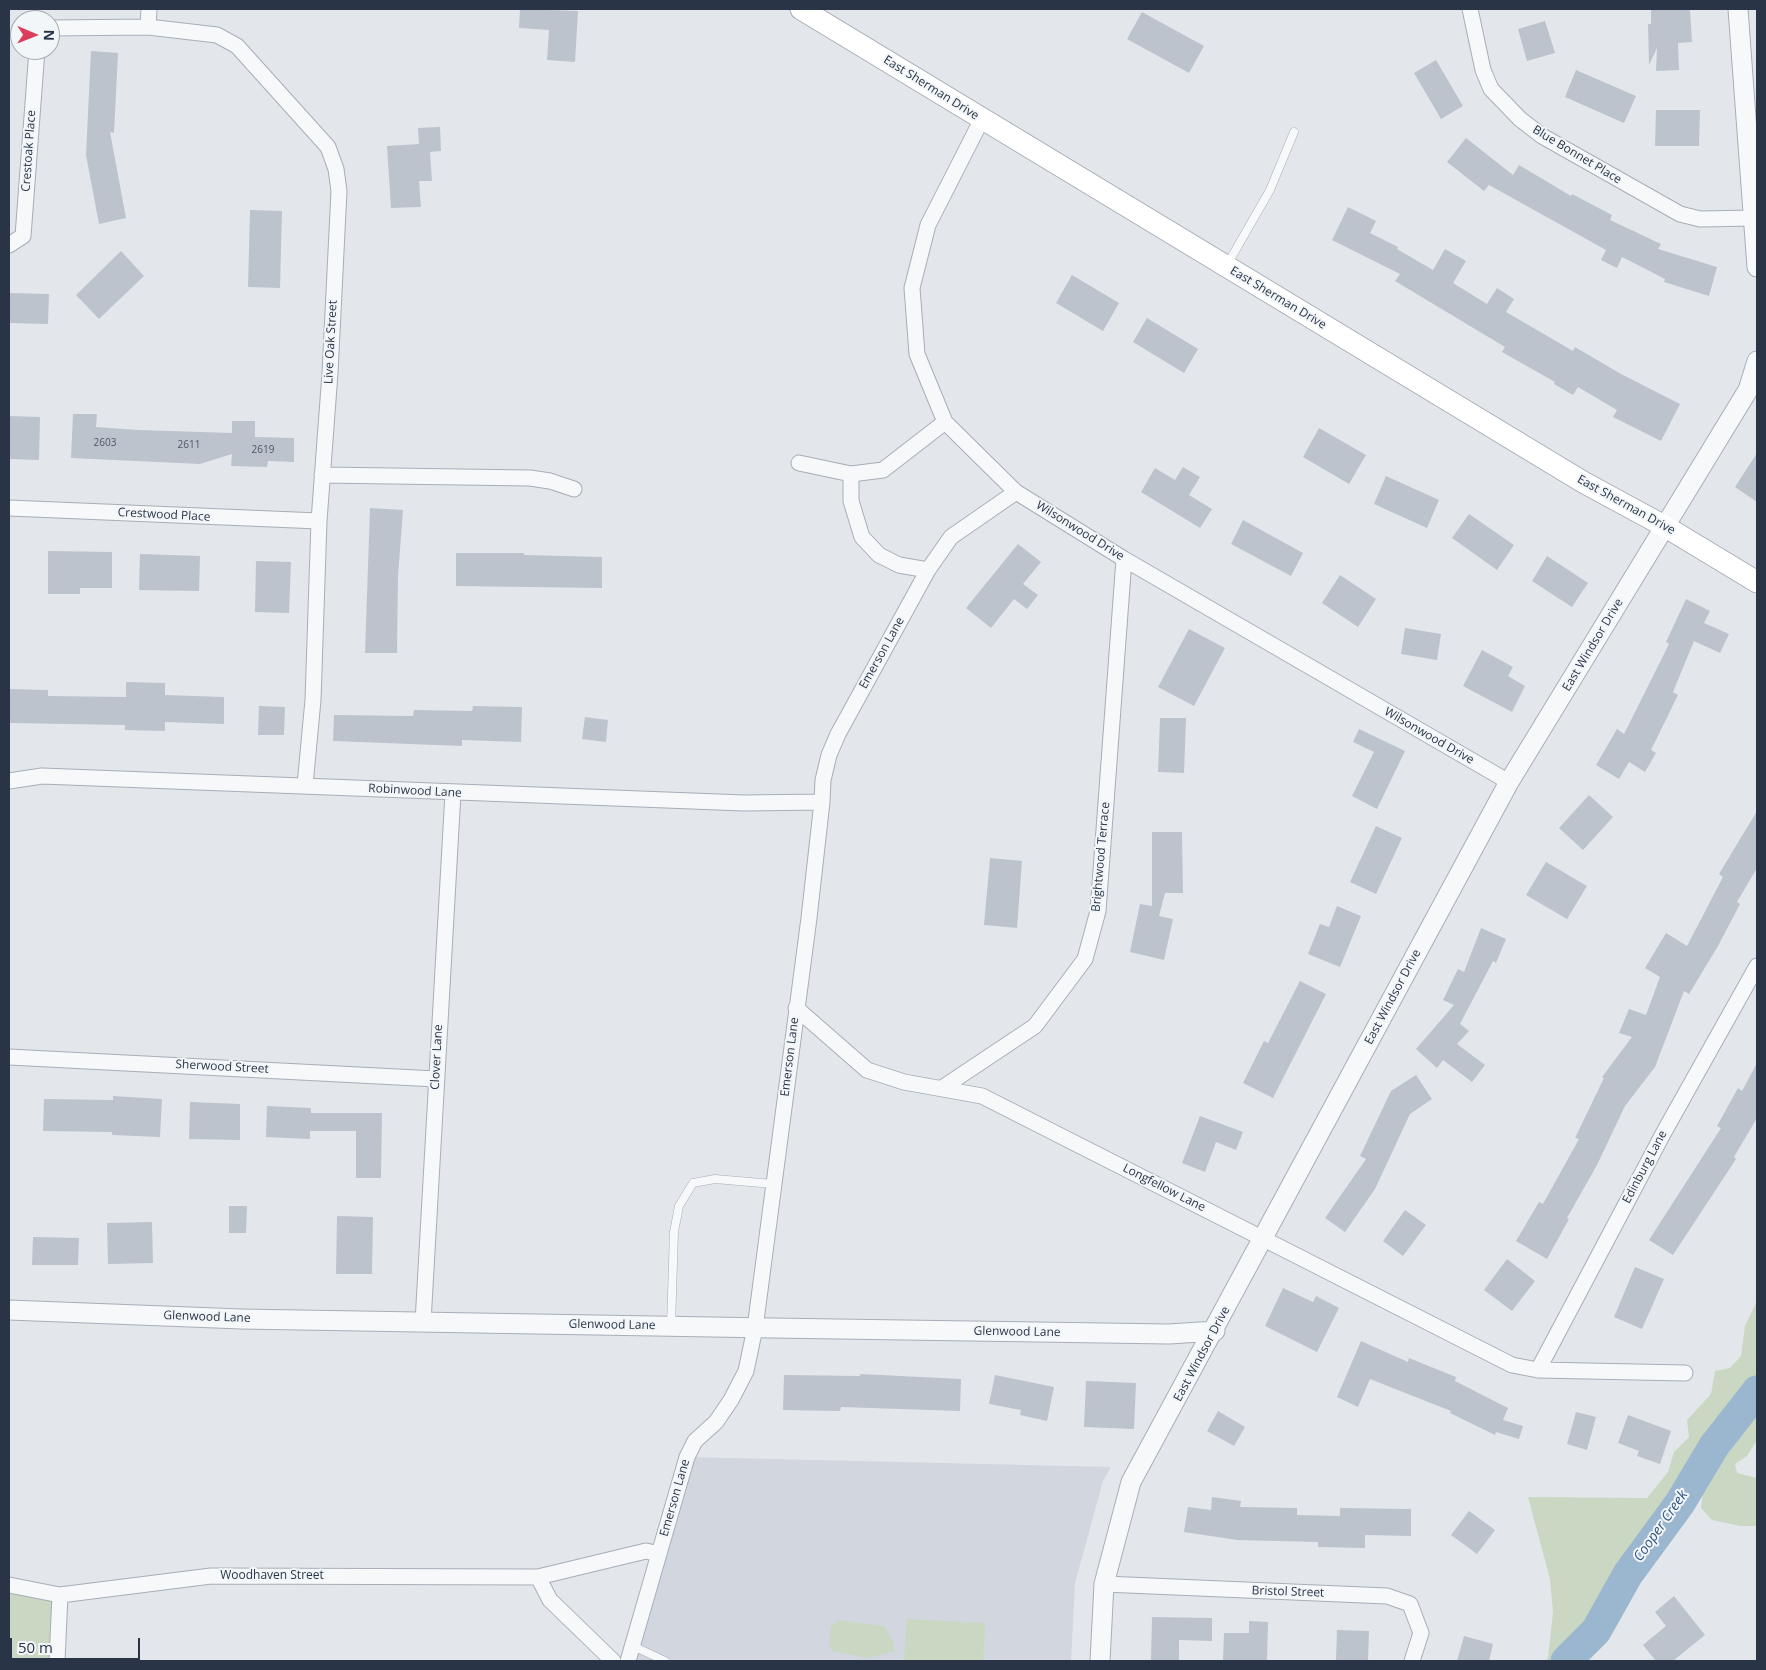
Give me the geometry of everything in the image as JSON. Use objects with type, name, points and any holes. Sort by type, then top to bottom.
[{"type":"main road","name":"East Sherman Drive","points":[[802,9],[1583,482],[1666,527],[1757,582]]},
{"type":"street","points":[[60,28],[148,27],[149,9]]},
{"type":"street","name":"Blue Bonnet Place","points":[[1470,9],[1482,70],[1491,89],[1520,119],[1542,136],[1680,214],[1700,219],[1754,218]]},
{"type":"street","points":[[1738,9],[1757,266]]},
{"type":"street","name":"Live Oak Street","points":[[148,27],[217,36],[237,46],[328,147],[336,169],[339,191],[319,521],[312,700],[305,785]]},
{"type":"street","name":"Crestoak Place","points":[[9,245],[23,236],[36,60]]},
{"type":"street","name":"Wilsonwood Drive","points":[[982,119],[928,225],[912,288],[917,354],[945,422],[1016,492],[1124,559],[1509,782]]},
{"type":"street","name":"East Windsor Drive","points":[[1100,1661],[1104,1584],[1132,1482],[1509,782],[1748,390],[1757,361]]},
{"type":"street","points":[[800,464],[851,474],[883,470],[945,422]]},
{"type":"street","points":[[322,474],[530,478],[550,481],[574,489]]},
{"type":"street","points":[[851,474],[851,501],[862,537],[879,555],[899,565],[928,570]]},
{"type":"street","name":"Emerson Lane","points":[[628,1661],[687,1458],[695,1441],[716,1422],[731,1400],[746,1371],[755,1328],[822,802],[823,780],[838,734],[928,570],[951,536],[1016,492]]},
{"type":"street","name":"Crestwood Place","points":[[9,508],[319,521]]},
{"type":"street","name":"Brightwood Terrace","points":[[942,1088],[1035,1026],[1085,959],[1098,911],[1124,559]]},
{"type":"street","name":"Robinwood Lane","points":[[9,781],[42,776],[744,803],[822,802]]},
{"type":"street","name":"Clover Lane","points":[[423,1322],[453,793]]},
{"type":"street","name":"Edinburg Lane","points":[[1538,1370],[1664,1132],[1751,994],[1757,966]]},
{"type":"street","name":"Longfellow Lane","points":[[796,1008],[867,1070],[904,1082],[982,1096],[1512,1365],[1538,1370],[1685,1373]]},
{"type":"street","name":"Sherwood Street","points":[[9,1057],[436,1079]]},
{"type":"street","name":"Glenwood Lane","points":[[9,1310],[231,1318],[755,1328],[1169,1334],[1215,1331]]},
{"type":"street","name":"Woodhaven Street","points":[[9,1585],[60,1595],[210,1576],[538,1577],[646,1551],[659,1554]]},
{"type":"street","points":[[538,1577],[550,1600],[614,1661]]},
{"type":"street","name":"Bristol Street","points":[[1104,1584],[1387,1596],[1410,1604],[1421,1633],[1412,1661]]},
{"type":"street","points":[[57,1661],[60,1595]]},
{"type":"lane","points":[[1226,267],[1270,190],[1294,132]]},
{"type":"lane","points":[[671,1326],[674,1232],[679,1206],[693,1183],[715,1179],[773,1184]]},
{"type":"lane","points":[[632,1646],[665,1661]]},
{"type":"shaded area","points":[[687,1457],[1111,1467],[1103,1481],[1075,1583],[1071,1661],[628,1661]]},
{"type":"green space","points":[[1757,1301],[1757,1440],[1747,1456],[1735,1464],[1737,1473],[1757,1478],[1757,1526],[1740,1526],[1712,1520],[1701,1508],[1703,1491],[1690,1477],[1684,1490],[1658,1528],[1615,1581],[1582,1629],[1585,1655],[1582,1661],[1545,1661],[1548,1658],[1553,1612],[1550,1579],[1528,1497],[1647,1498],[1668,1472],[1674,1452],[1689,1437],[1687,1420],[1711,1394],[1715,1371],[1730,1368],[1741,1356],[1745,1326]]},
{"type":"green space","points":[[9,1584],[60,1595],[57,1661],[9,1661]]},
{"type":"green space","points":[[907,1619],[985,1623],[983,1661],[904,1661]]},
{"type":"green space","points":[[838,1620],[884,1626],[894,1644],[894,1651],[867,1658],[832,1651],[829,1645],[831,1626]]},
{"type":"building","points":[[520,9],[578,11],[575,62],[547,60],[549,30],[519,28]]},
{"type":"building","points":[[1651,9],[1690,9],[1692,42],[1678,43],[1679,70],[1656,71],[1657,48],[1649,65],[1648,24],[1651,24]]},
{"type":"building","points":[[1142,12],[1204,46],[1189,73],[1127,39]]},
{"type":"building","points":[[1545,21],[1555,53],[1527,61],[1518,29]]},
{"type":"building","points":[[91,51],[118,53],[114,133],[110,132],[126,218],[99,224],[86,155]]},
{"type":"building","points":[[1436,60],[1463,106],[1441,119],[1414,73]]},
{"type":"building","points":[[1576,70],[1636,96],[1624,123],[1565,97]]},
{"type":"building","points":[[1656,110],[1700,110],[1699,146],[1655,146]]},
{"type":"building","points":[[440,127],[441,151],[430,152],[432,181],[419,181],[421,207],[391,208],[387,146],[419,144],[418,128]]},
{"type":"building","points":[[1466,138],[1513,175],[1519,165],[1571,196],[1572,194],[1612,215],[1610,220],[1661,244],[1658,249],[1717,267],[1709,296],[1664,282],[1665,279],[1622,257],[1617,268],[1601,260],[1606,250],[1489,185],[1484,191],[1447,162]]},
{"type":"building","points":[[1348,207],[1376,221],[1370,233],[1398,247],[1397,249],[1433,270],[1445,249],[1466,261],[1453,283],[1487,304],[1497,288],[1514,299],[1506,312],[1573,351],[1575,347],[1621,374],[1680,404],[1661,441],[1613,417],[1617,410],[1578,387],[1573,395],[1554,384],[1555,382],[1502,352],[1505,347],[1395,281],[1400,274],[1332,240]]},
{"type":"building","points":[[250,210],[282,211],[280,288],[248,287]]},
{"type":"building","points":[[121,251],[144,276],[99,319],[76,295]]},
{"type":"building","points":[[1072,275],[1119,303],[1103,331],[1056,303]]},
{"type":"building","points":[[9,293],[49,294],[48,324],[9,323]]},
{"type":"building","points":[[1147,318],[1198,349],[1184,373],[1133,342]]},
{"type":"building","points":[[73,414],[97,414],[96,427],[138,430],[232,433],[232,421],[255,421],[255,437],[294,438],[294,462],[268,461],[267,467],[231,466],[232,454],[200,464],[71,458]]},
{"type":"building","points":[[9,416],[40,417],[39,460],[9,459]]},
{"type":"building","points":[[1319,428],[1366,455],[1349,484],[1303,457]]},
{"type":"building","points":[[1757,453],[1757,502],[1735,487]]},
{"type":"building","points":[[1183,467],[1200,477],[1189,495],[1212,509],[1200,528],[1141,492],[1155,468],[1175,480]]},
{"type":"building","points":[[1386,476],[1439,500],[1427,528],[1374,504]]},
{"type":"building","points":[[370,508],[403,510],[398,576],[397,653],[365,653]]},
{"type":"building","points":[[1469,514],[1514,545],[1497,570],[1452,538]]},
{"type":"building","points":[[1243,520],[1303,553],[1291,576],[1231,544]]},
{"type":"building","points":[[1018,544],[1041,562],[1023,584],[1038,595],[1027,609],[1014,599],[991,628],[966,608]]},
{"type":"building","points":[[48,551],[112,552],[112,588],[80,588],[80,594],[48,594]]},
{"type":"building","points":[[456,553],[524,553],[524,555],[602,557],[602,588],[456,586]]},
{"type":"building","points":[[140,554],[200,556],[199,591],[139,590]]},
{"type":"building","points":[[1547,556],[1588,583],[1572,607],[1532,581]]},
{"type":"building","points":[[256,561],[291,562],[289,613],[255,612]]},
{"type":"building","points":[[1340,575],[1376,599],[1358,627],[1322,603]]},
{"type":"building","points":[[1686,599],[1710,611],[1704,623],[1729,634],[1720,653],[1694,641],[1673,692],[1678,695],[1651,750],[1656,753],[1645,772],[1629,762],[1619,779],[1596,765],[1617,729],[1624,734],[1669,644],[1666,642]]},
{"type":"building","points":[[1405,628],[1441,634],[1437,660],[1401,654]]},
{"type":"building","points":[[1189,629],[1225,648],[1194,706],[1158,687]]},
{"type":"building","points":[[1482,650],[1513,667],[1508,676],[1525,686],[1512,712],[1463,686]]},
{"type":"building","points":[[126,682],[165,683],[165,695],[224,697],[224,724],[165,722],[165,731],[125,730],[125,725],[9,723],[9,689],[48,690],[48,696],[126,697]]},
{"type":"building","points":[[259,706],[285,707],[284,735],[258,735]]},
{"type":"building","points":[[473,706],[522,707],[521,742],[462,740],[462,746],[333,741],[334,715],[413,716],[414,710],[472,711]]},
{"type":"building","points":[[585,717],[608,720],[606,742],[582,739]]},
{"type":"building","points":[[1160,718],[1186,718],[1184,773],[1158,772]]},
{"type":"building","points":[[1359,729],[1405,751],[1377,809],[1352,796],[1374,752],[1353,742]]},
{"type":"building","points":[[1589,795],[1613,817],[1583,850],[1559,828]]},
{"type":"building","points":[[1757,811],[1757,868],[1737,902],[1740,904],[1718,946],[1689,994],[1684,991],[1655,1067],[1625,1106],[1597,1165],[1567,1218],[1569,1219],[1547,1259],[1516,1241],[1539,1202],[1543,1204],[1579,1139],[1575,1138],[1604,1078],[1602,1077],[1632,1037],[1619,1033],[1629,1009],[1646,1015],[1660,977],[1645,968],[1666,933],[1687,946],[1723,877],[1719,874]]},
{"type":"building","points":[[1376,826],[1402,838],[1376,894],[1350,882]]},
{"type":"building","points":[[1152,832],[1182,832],[1183,893],[1165,893],[1159,916],[1173,919],[1164,960],[1130,952],[1140,904],[1152,906]]},
{"type":"building","points":[[990,858],[1022,861],[1017,928],[984,925]]},
{"type":"building","points":[[1546,862],[1587,886],[1567,919],[1526,895]]},
{"type":"building","points":[[1337,906],[1361,916],[1340,967],[1308,954],[1320,924],[1329,927]]},
{"type":"building","points":[[1481,928],[1506,939],[1496,963],[1493,961],[1460,1024],[1469,1031],[1457,1044],[1485,1065],[1472,1082],[1443,1060],[1437,1068],[1416,1049],[1454,1005],[1443,1000],[1458,969],[1464,972]]},
{"type":"building","points":[[1300,981],[1326,994],[1273,1098],[1243,1083],[1264,1041],[1268,1043]]},
{"type":"building","points":[[1757,1063],[1757,1118],[1734,1157],[1736,1159],[1673,1255],[1649,1240],[1721,1128],[1717,1126],[1738,1088],[1742,1091]]},
{"type":"building","points":[[1416,1075],[1432,1099],[1410,1114],[1375,1189],[1345,1232],[1325,1218],[1366,1159],[1360,1156],[1391,1091]]},
{"type":"building","points":[[113,1096],[162,1099],[160,1137],[112,1135],[112,1132],[43,1131],[44,1099],[113,1100]]},
{"type":"building","points":[[190,1102],[240,1104],[240,1140],[189,1139]]},
{"type":"building","points":[[267,1106],[311,1108],[311,1113],[382,1113],[381,1178],[356,1178],[356,1131],[310,1131],[310,1139],[266,1137]]},
{"type":"building","points":[[1200,1116],[1243,1132],[1236,1150],[1216,1142],[1205,1172],[1182,1163]]},
{"type":"building","points":[[229,1206],[247,1206],[246,1233],[229,1233]]},
{"type":"building","points":[[1405,1210],[1426,1225],[1403,1256],[1383,1241]]},
{"type":"building","points":[[337,1216],[373,1217],[372,1274],[336,1274]]},
{"type":"building","points":[[152,1222],[153,1263],[108,1264],[107,1223]]},
{"type":"building","points":[[33,1237],[79,1238],[78,1265],[32,1265]]},
{"type":"building","points":[[1507,1259],[1535,1281],[1512,1311],[1484,1290]]},
{"type":"building","points":[[1635,1267],[1664,1279],[1642,1329],[1614,1317]]},
{"type":"building","points":[[1283,1288],[1313,1302],[1316,1296],[1339,1308],[1317,1352],[1265,1326]]},
{"type":"building","points":[[1361,1341],[1408,1362],[1409,1358],[1456,1377],[1455,1381],[1508,1408],[1503,1420],[1523,1426],[1519,1439],[1496,1432],[1495,1435],[1450,1413],[1451,1411],[1370,1379],[1358,1407],[1337,1397]]},
{"type":"building","points":[[860,1374],[961,1379],[960,1411],[841,1407],[840,1411],[783,1410],[784,1375],[860,1376]]},
{"type":"building","points":[[995,1375],[1054,1387],[1047,1421],[1020,1415],[1021,1410],[989,1404]]},
{"type":"building","points":[[1086,1381],[1136,1383],[1134,1429],[1084,1427]]},
{"type":"building","points":[[1218,1411],[1245,1427],[1234,1446],[1207,1431]]},
{"type":"building","points":[[1576,1412],[1596,1417],[1587,1450],[1567,1444]]},
{"type":"building","points":[[1628,1415],[1671,1431],[1660,1464],[1637,1456],[1639,1451],[1618,1443]]},
{"type":"building","points":[[1212,1497],[1241,1501],[1240,1507],[1297,1508],[1297,1515],[1340,1516],[1340,1508],[1411,1509],[1411,1536],[1365,1535],[1365,1548],[1318,1547],[1318,1542],[1237,1540],[1184,1532],[1188,1507],[1211,1510]]},
{"type":"building","points":[[1469,1511],[1495,1530],[1477,1554],[1451,1535]]},
{"type":"building","points":[[1674,1596],[1705,1635],[1673,1661],[1656,1661],[1643,1645],[1666,1626],[1655,1612]]},
{"type":"building","points":[[1152,1617],[1212,1618],[1212,1641],[1179,1640],[1179,1661],[1151,1661]]},
{"type":"building","points":[[1249,1621],[1268,1622],[1267,1661],[1223,1661],[1224,1633],[1249,1633]]},
{"type":"building","points":[[1337,1630],[1369,1631],[1368,1661],[1336,1661]]},
{"type":"building","points":[[1464,1636],[1493,1644],[1489,1661],[1457,1661]]},
{"type":"waterway","name":"Cooper Creek","points":[[1566,1661],[1596,1631],[1628,1574],[1680,1503],[1714,1446],[1757,1391]]}]
